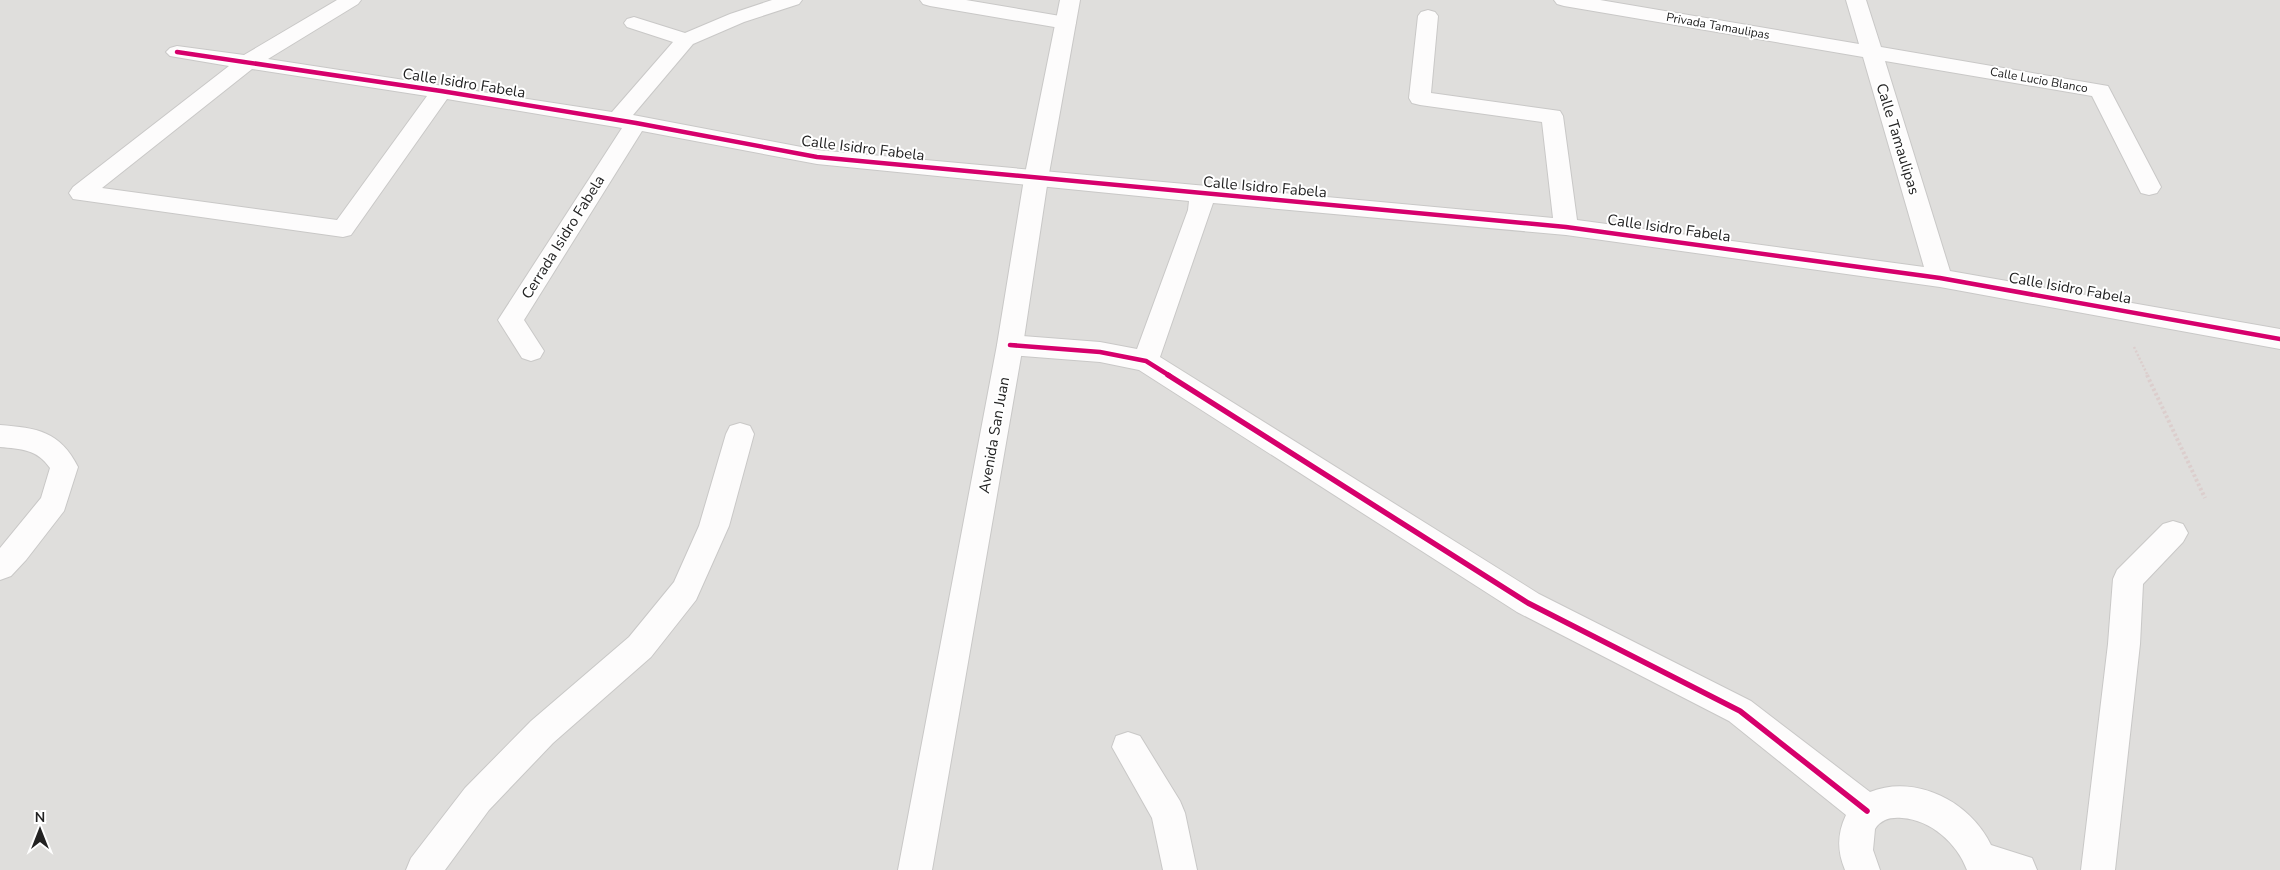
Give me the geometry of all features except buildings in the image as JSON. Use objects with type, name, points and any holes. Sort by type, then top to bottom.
[{"type":"street","points":[[178,52],[248,62],[350,0]]},
{"type":"street","points":[[626,122],[686,40],[737,18],[792,0]]},
{"type":"street","points":[[930,0],[1068,12]]},
{"type":"street","name":"Privada Tamaulipas","points":[[1564,0],[1872,52]]},
{"type":"street","name":"Calle Tamaulipas","points":[[1856,0],[1940,278]]},
{"type":"street","name":"Avenida San Juan","points":[[915,870],[1010,345],[1036,179],[1068,12]]},
{"type":"street","points":[[1428,16],[1420,98],[1552,116],[1566,227]]},
{"type":"street","points":[[634,23],[686,40]]},
{"type":"street","name":"Calle Lucio Blanco","points":[[1872,52],[2100,91],[2149,187]]},
{"type":"street","name":"Calle Isidro Fabela","points":[[441,91],[342,229],[81,193],[248,62],[441,91],[817,157],[1036,179],[1566,227],[1940,278],[2280,339]]},
{"type":"street","name":"Cerrada Isidro Fabela","points":[[531,351],[511,320],[626,122]]},
{"type":"street","points":[[1146,361],[1200,210],[1202,194]]},
{"type":"street","points":[[1010,345],[1100,352],[1146,361],[1528,603],[1740,711],[1867,811]]},
{"type":"street","points":[[423,870],[477,799],[542,732],[640,647],[685,591],[714,526],[740,434]]},
{"type":"street","points":[[0,436],[34,439],[55,451],[64,467],[54,503],[16,551],[0,567]]},
{"type":"street","points":[[2098,870],[2124,644],[2128,579],[2173,534]]},
{"type":"street","points":[[1128,747],[1168,813],[1180,870]]},
{"type":"street","points":[[1863,870],[1855,846],[1857,826],[1867,811],[1884,802],[1908,801],[1934,810],[1958,827],[1976,850],[1983,865],[2020,870]]},
{"type":"path","points":[[2116,309],[2205,498]]},
{"type":"shaded area","points":[[0,0],[2280,0],[2280,870],[0,870]]},
{"type":"cycle path","points":[[177,52],[441,91],[636,123],[817,157],[1036,179],[1566,227],[1940,278],[2280,339]]},
{"type":"cycle path","points":[[1010,345],[1100,352],[1146,361],[1528,603],[1740,711],[1867,811]]}]
